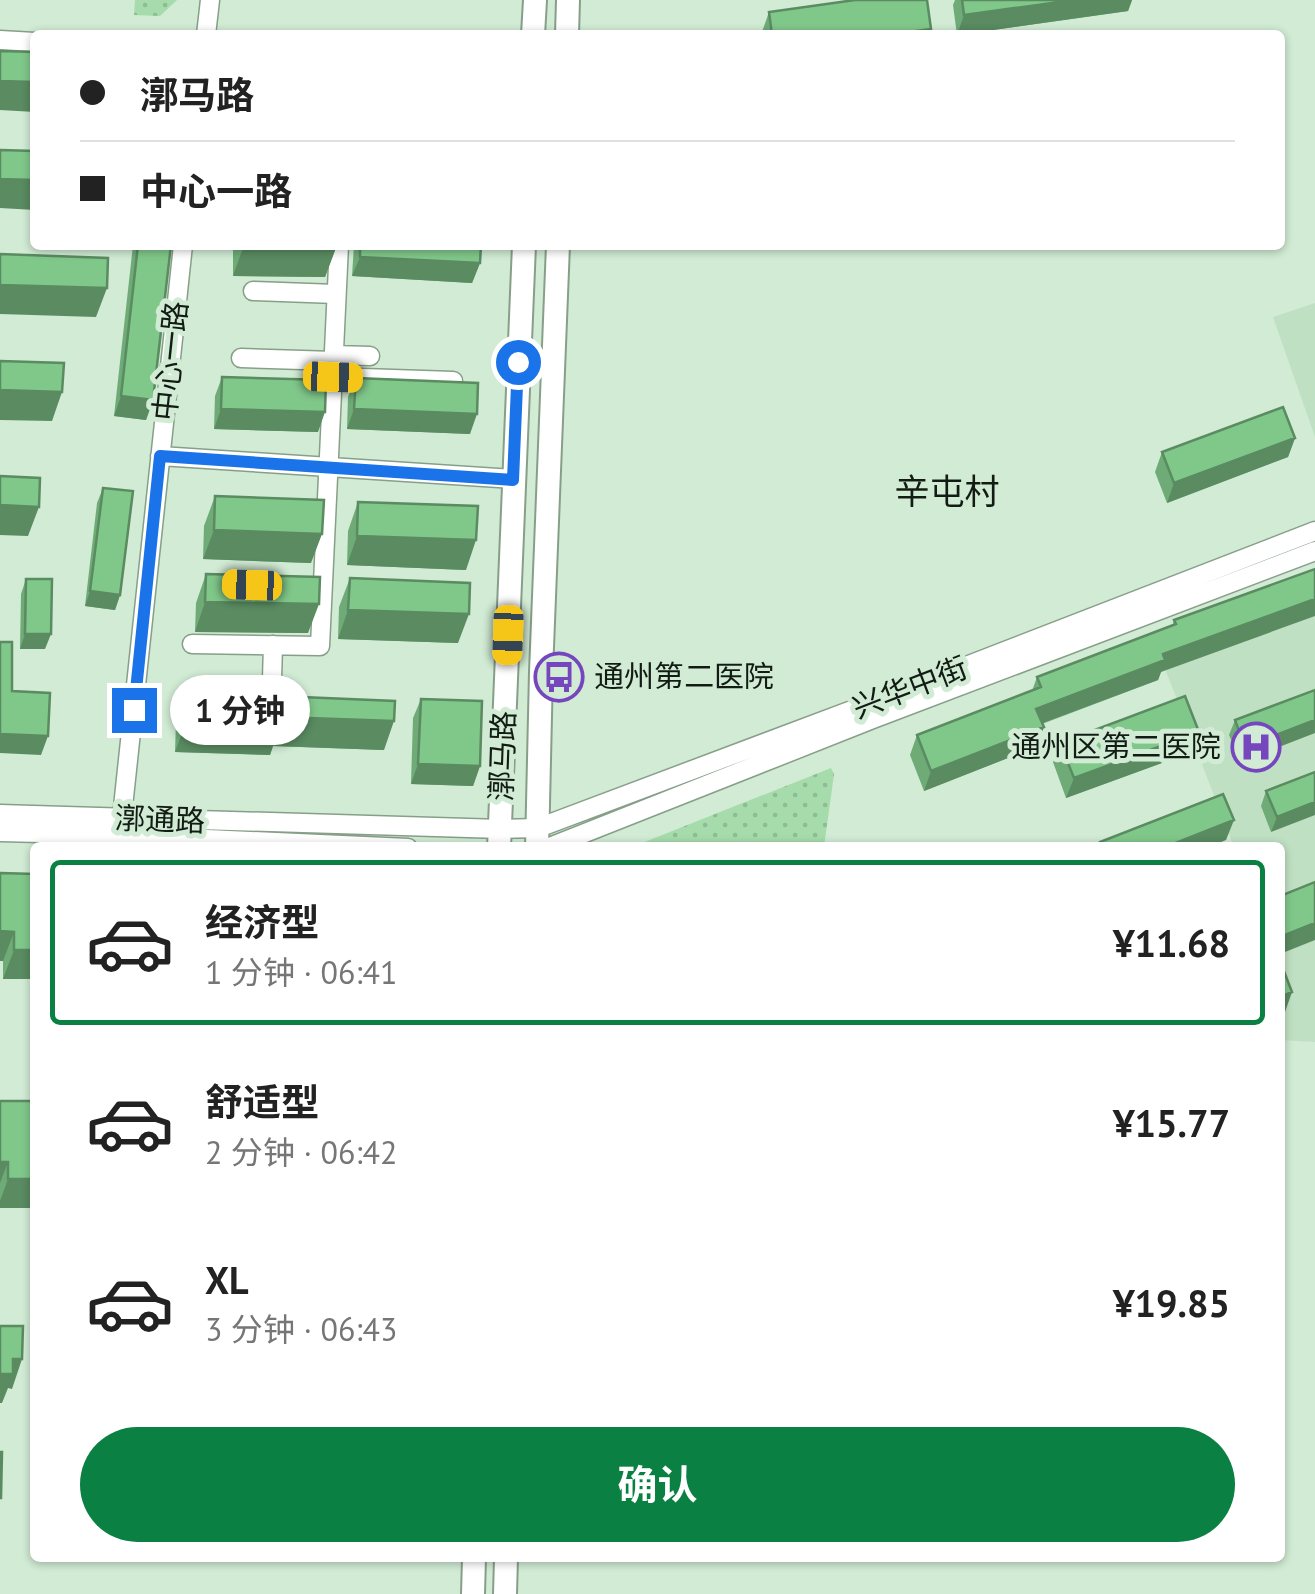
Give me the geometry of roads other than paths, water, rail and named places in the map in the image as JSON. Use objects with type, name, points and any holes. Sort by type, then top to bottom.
[{"type":"main road","points":[[533,30],[535,0]]},
{"type":"main road","points":[[567,30],[568,0]]},
{"type":"main road","name":"漷马路","points":[[500,838],[524,250]]},
{"type":"main road","name":"漷马路","points":[[541,841],[541,672],[558,250]]},
{"type":"main road","points":[[473,1594],[474,1562]]},
{"type":"main road","points":[[505,1594],[506,1562]]},
{"type":"street","points":[[207,30],[210,0]]},
{"type":"street","points":[[0,40],[30,42]]},
{"type":"street","name":"中心一路","points":[[121,827],[182,250]]},
{"type":"street","points":[[192,644],[320,646],[338,250]]},
{"type":"street","points":[[253,290],[336,294]]},
{"type":"street","points":[[333,364],[370,356]]},
{"type":"street","points":[[241,358],[333,364],[453,382]]},
{"type":"street","points":[[160,456],[513,480]]},
{"type":"street","name":"兴华中街","points":[[541,841],[868,704],[1315,531]]},
{"type":"street","name":"兴华中街","points":[[500,838],[541,841],[1315,551]]},
{"type":"street","points":[[255,712],[271,713],[273,646]]},
{"type":"street","name":"漷通路","points":[[0,814],[248,842]]},
{"type":"street","name":"漷通路","points":[[0,832],[121,827],[500,838]]},
{"type":"place","name":"通州第二医院","points":[[559,677]]},
{"type":"place","name":"通州区第二医院","points":[[1256,747]]},
{"type":"district","name":"辛屯村","points":[[947,492]]}]
